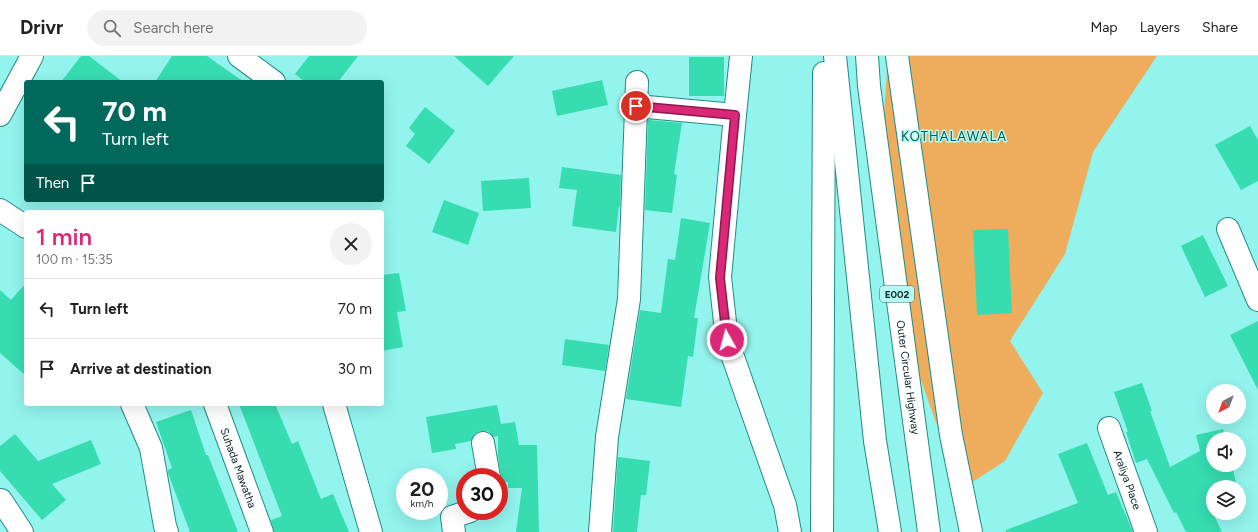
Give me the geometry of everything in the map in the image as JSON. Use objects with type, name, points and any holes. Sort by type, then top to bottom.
[{"type":"main road","points":[[0,115],[32,56]]},
{"type":"main road","points":[[239,56],[271,80]]},
{"type":"main road","points":[[741,56],[720,278],[727,340],[785,505],[790,532]]},
{"type":"main road","points":[[822,532],[824,56]]},
{"type":"main road","points":[[835,56],[875,441],[890,532]]},
{"type":"main road","name":"Outer Circular Highway","points":[[867,56],[869,86],[929,532]]},
{"type":"main road","points":[[897,56],[951,435],[971,532]]},
{"type":"main road","points":[[600,532],[607,437],[629,299],[637,82]]},
{"type":"main road","points":[[636,106],[735,115]]},
{"type":"main road","points":[[0,210],[24,226]]},
{"type":"main road","points":[[1228,229],[1258,300]]},
{"type":"main road","points":[[133,406],[151,448],[167,532]]},
{"type":"main road","name":"Suhada Mawatha","points":[[217,406],[262,532]]},
{"type":"main road","points":[[335,406],[371,532]]},
{"type":"main road","name":"Araliya Place","points":[[1109,428],[1146,532]]},
{"type":"main road","points":[[483,443],[488,468]]},
{"type":"main road","points":[[1,500],[22,532]]},
{"type":"main road","points":[[454,532],[452,517],[456,516]]},
{"type":"shaded area","points":[[888,56],[1157,56],[1093,152],[1065,254],[1010,341],[1043,393],[1005,461],[960,490],[918,372],[880,171]]},
{"type":"building","points":[[81,56],[89,56],[120,80],[63,80]]},
{"type":"building","points":[[172,56],[207,56],[241,80],[156,80]]},
{"type":"building","points":[[309,56],[358,56],[340,80],[302,80],[295,74]]},
{"type":"building","points":[[454,56],[514,56],[488,86]]},
{"type":"building","points":[[689,57],[724,57],[724,96],[689,96]]},
{"type":"building","points":[[602,80],[608,105],[557,116],[552,91]]},
{"type":"building","points":[[425,107],[455,131],[429,164],[406,146],[415,134],[409,128]]},
{"type":"building","points":[[648,120],[682,123],[674,174],[677,175],[672,213],[645,210]]},
{"type":"building","points":[[1250,126],[1258,140],[1258,181],[1241,190],[1215,145]]},
{"type":"building","points":[[562,167],[621,175],[620,206],[616,232],[572,226],[577,190],[559,188]]},
{"type":"building","points":[[529,178],[531,208],[483,211],[481,181]]},
{"type":"building","points":[[444,200],[479,213],[468,245],[432,232]]},
{"type":"building","points":[[681,218],[710,223],[694,318],[698,318],[693,357],[688,356],[681,407],[626,399],[640,310],[661,313],[668,259],[675,260]]},
{"type":"building","points":[[1008,229],[1012,313],[977,315],[973,230]]},
{"type":"building","points":[[1203,235],[1228,286],[1205,297],[1181,246]]},
{"type":"building","points":[[399,273],[406,311],[397,312],[403,347],[384,351],[384,275]]},
{"type":"building","points":[[24,285],[24,374],[0,353],[0,290],[11,300]]},
{"type":"building","points":[[1258,321],[1258,390],[1230,335]]},
{"type":"building","points":[[565,339],[609,345],[605,371],[562,365]]},
{"type":"building","points":[[1142,383],[1152,411],[1150,411],[1170,467],[1200,451],[1196,435],[1206,433],[1206,472],[1234,472],[1235,480],[1206,480],[1206,520],[1216,520],[1222,532],[1186,532],[1176,512],[1174,513],[1147,459],[1136,463],[1126,432],[1128,432],[1114,392]]},
{"type":"building","points":[[497,405],[501,424],[515,422],[519,445],[537,445],[539,532],[516,532],[522,488],[508,488],[508,468],[500,468],[498,436],[493,437],[488,431],[480,431],[475,434],[471,441],[455,444],[456,449],[432,453],[426,417]]},
{"type":"building","points":[[240,406],[276,406],[292,444],[298,441],[321,499],[333,494],[349,532],[274,532],[271,520],[282,516]]},
{"type":"building","points":[[191,410],[206,455],[208,455],[238,532],[190,532],[168,473],[168,470],[172,468],[156,422]]},
{"type":"building","points":[[1223,429],[1224,432],[1210,432]]},
{"type":"building","points":[[15,434],[38,461],[91,440],[101,464],[52,484],[66,500],[42,520],[0,471],[0,446]]},
{"type":"building","points":[[1087,443],[1108,495],[1116,492],[1133,532],[1006,532],[1006,530],[1078,503],[1058,454]]},
{"type":"building","points":[[618,457],[650,461],[646,495],[641,495],[637,532],[613,532]]},
{"type":"district","name":"KOTHALAWALA","points":[[954,136]]},
{"type":"route","points":[[636,106],[735,115],[720,278],[727,340]]}]
